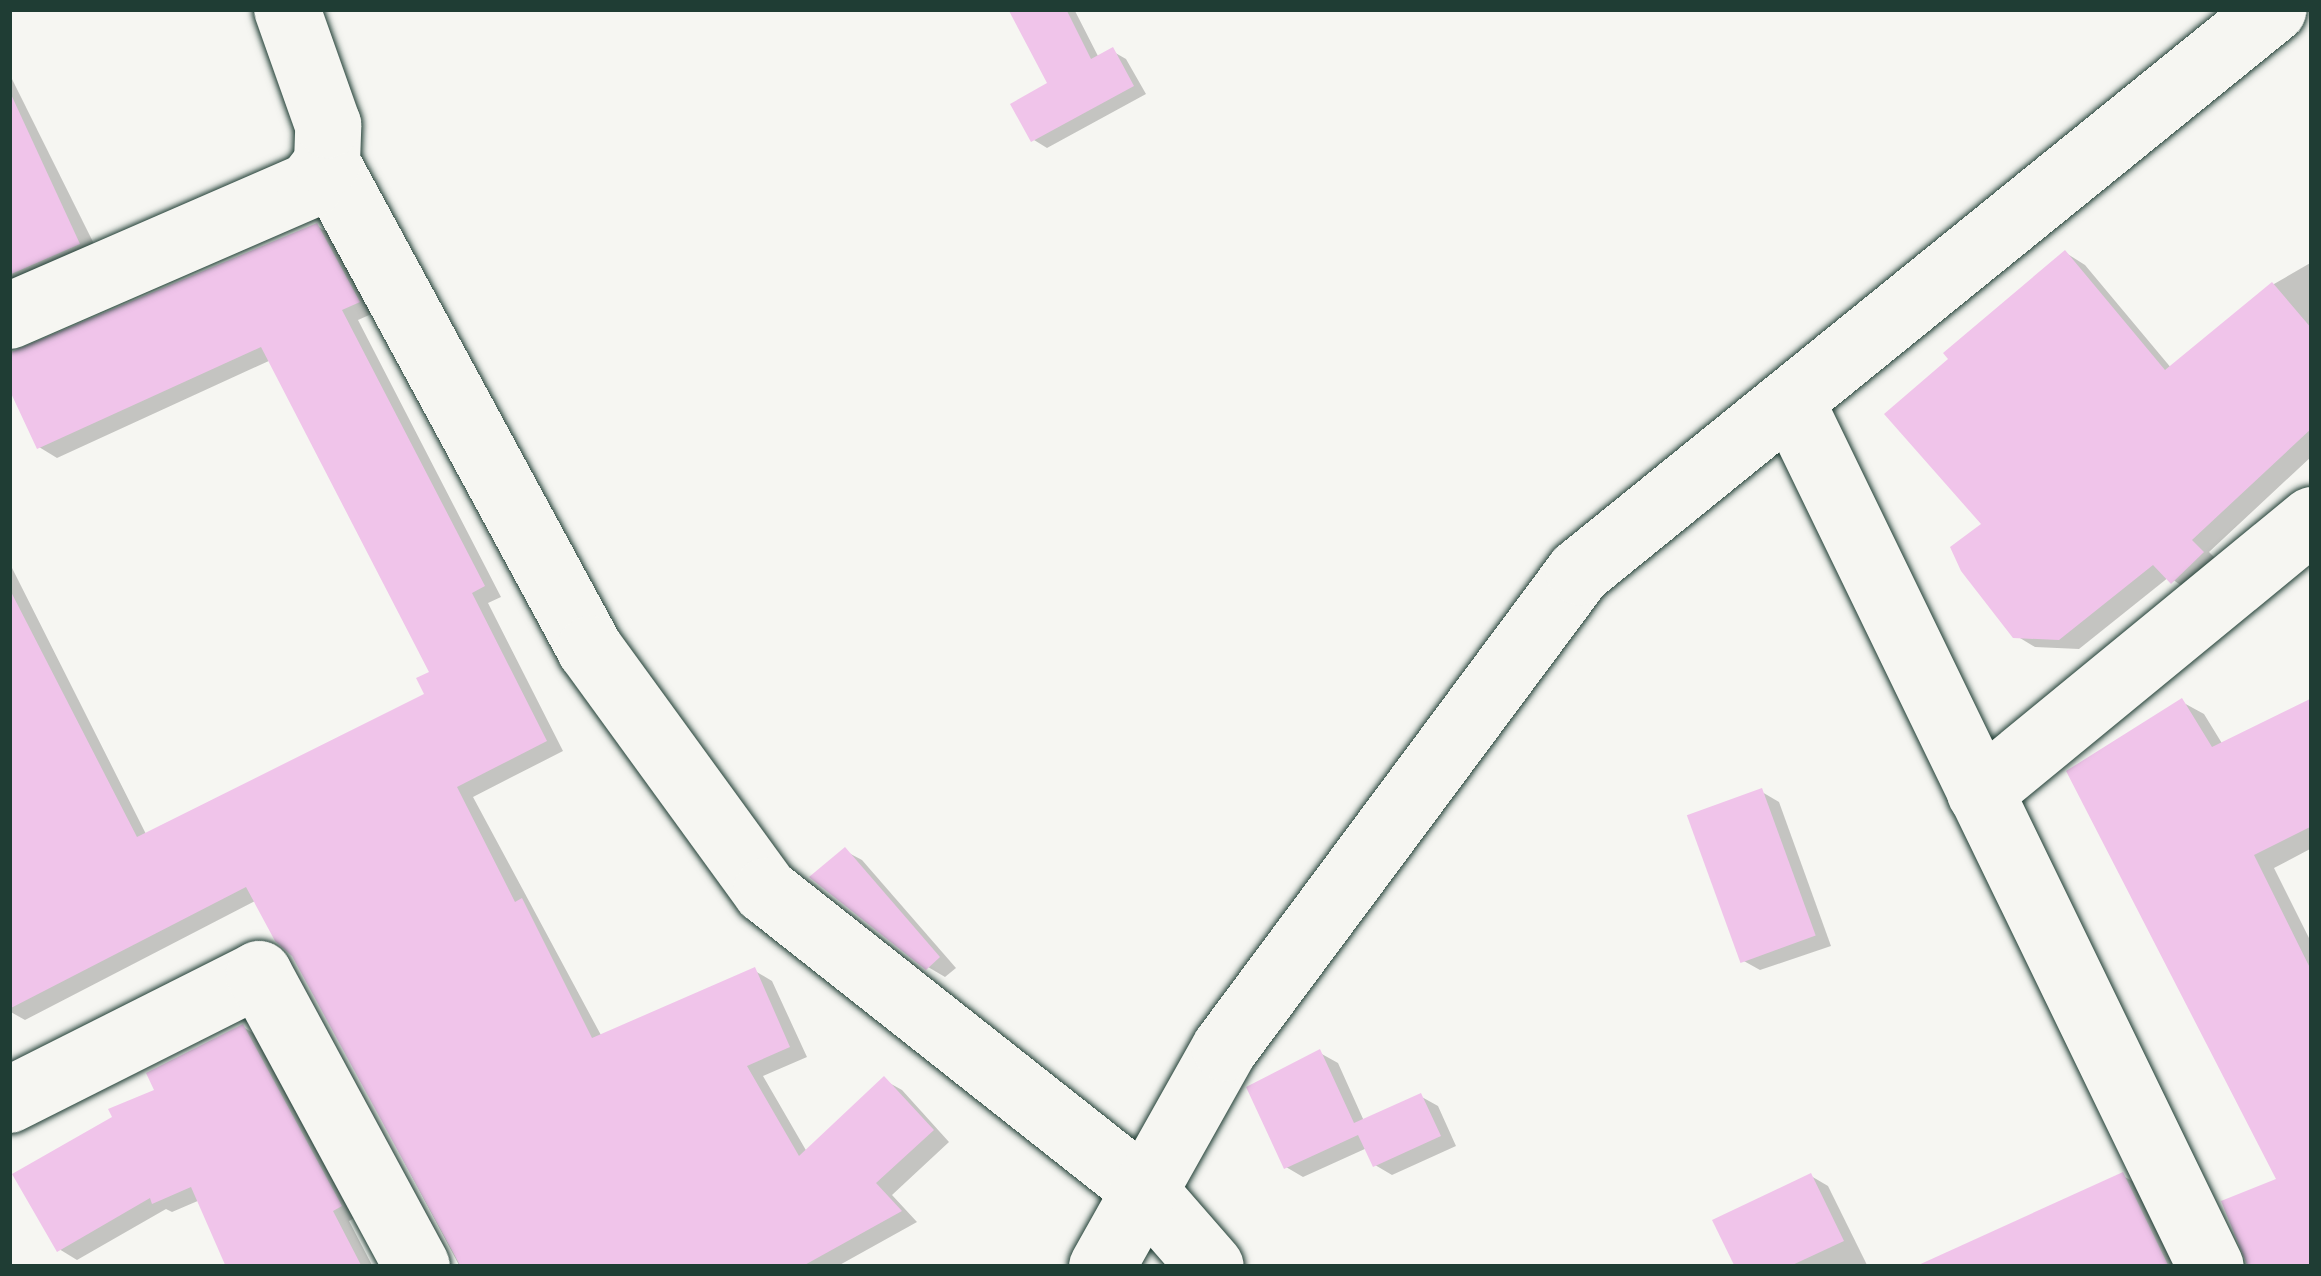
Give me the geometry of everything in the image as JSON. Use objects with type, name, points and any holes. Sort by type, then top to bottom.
[{"type":"street","points":[[287,9],[328,125],[327,163],[590,649],[766,891],[1144,1189],[1211,1267]]},
{"type":"street","points":[[1102,1267],[1225,1048],[1579,572],[2274,9]]},
{"type":"street","points":[[9,316],[310,185],[327,163]]},
{"type":"street","points":[[1791,401],[2211,1267]]},
{"type":"street","points":[[1979,793],[2312,520]]},
{"type":"street","points":[[9,1100],[260,974],[417,1266]]},
{"type":"building","points":[[1008,9],[1066,9],[1091,59],[1113,47],[1134,86],[1031,142],[1010,104],[1047,83]]},
{"type":"building","points":[[9,90],[80,244],[9,275]]},
{"type":"building","points":[[317,223],[360,302],[342,310],[485,586],[472,593],[547,741],[457,787],[515,902],[522,898],[592,1038],[755,967],[790,1047],[747,1066],[799,1156],[884,1076],[934,1130],[876,1183],[902,1211],[801,1267],[461,1267],[292,956],[275,941],[246,887],[9,1009],[9,588],[137,837],[424,694],[416,678],[429,672],[261,347],[37,449],[9,389],[9,353]]},
{"type":"building","points":[[2065,250],[2165,370],[2272,282],[2312,329],[2312,428],[2192,540],[2204,552],[2171,584],[2153,565],[2059,640],[2013,638],[1961,571],[1950,547],[1981,524],[1884,414],[1948,359],[1943,353]]},
{"type":"building","points":[[2182,698],[2212,747],[2312,698],[2312,826],[2254,855],[2312,972],[2312,1267],[2248,1267],[2221,1201],[2276,1179],[2066,771]]},
{"type":"building","points":[[1762,788],[1816,936],[1741,963],[1687,815]]},
{"type":"building","points":[[845,847],[940,957],[926,970],[809,877]]},
{"type":"building","points":[[243,1024],[342,1206],[333,1211],[362,1267],[226,1267],[191,1187],[152,1204],[150,1198],[57,1252],[12,1174],[112,1117],[108,1109],[154,1090],[146,1073]]},
{"type":"building","points":[[1320,1049],[1354,1123],[1421,1093],[1441,1136],[1373,1167],[1358,1135],[1284,1169],[1246,1087]]},
{"type":"building","points":[[2123,1172],[2169,1267],[1914,1267]]},
{"type":"building","points":[[1811,1173],[1844,1241],[1788,1267],[1735,1267],[1712,1220]]}]
